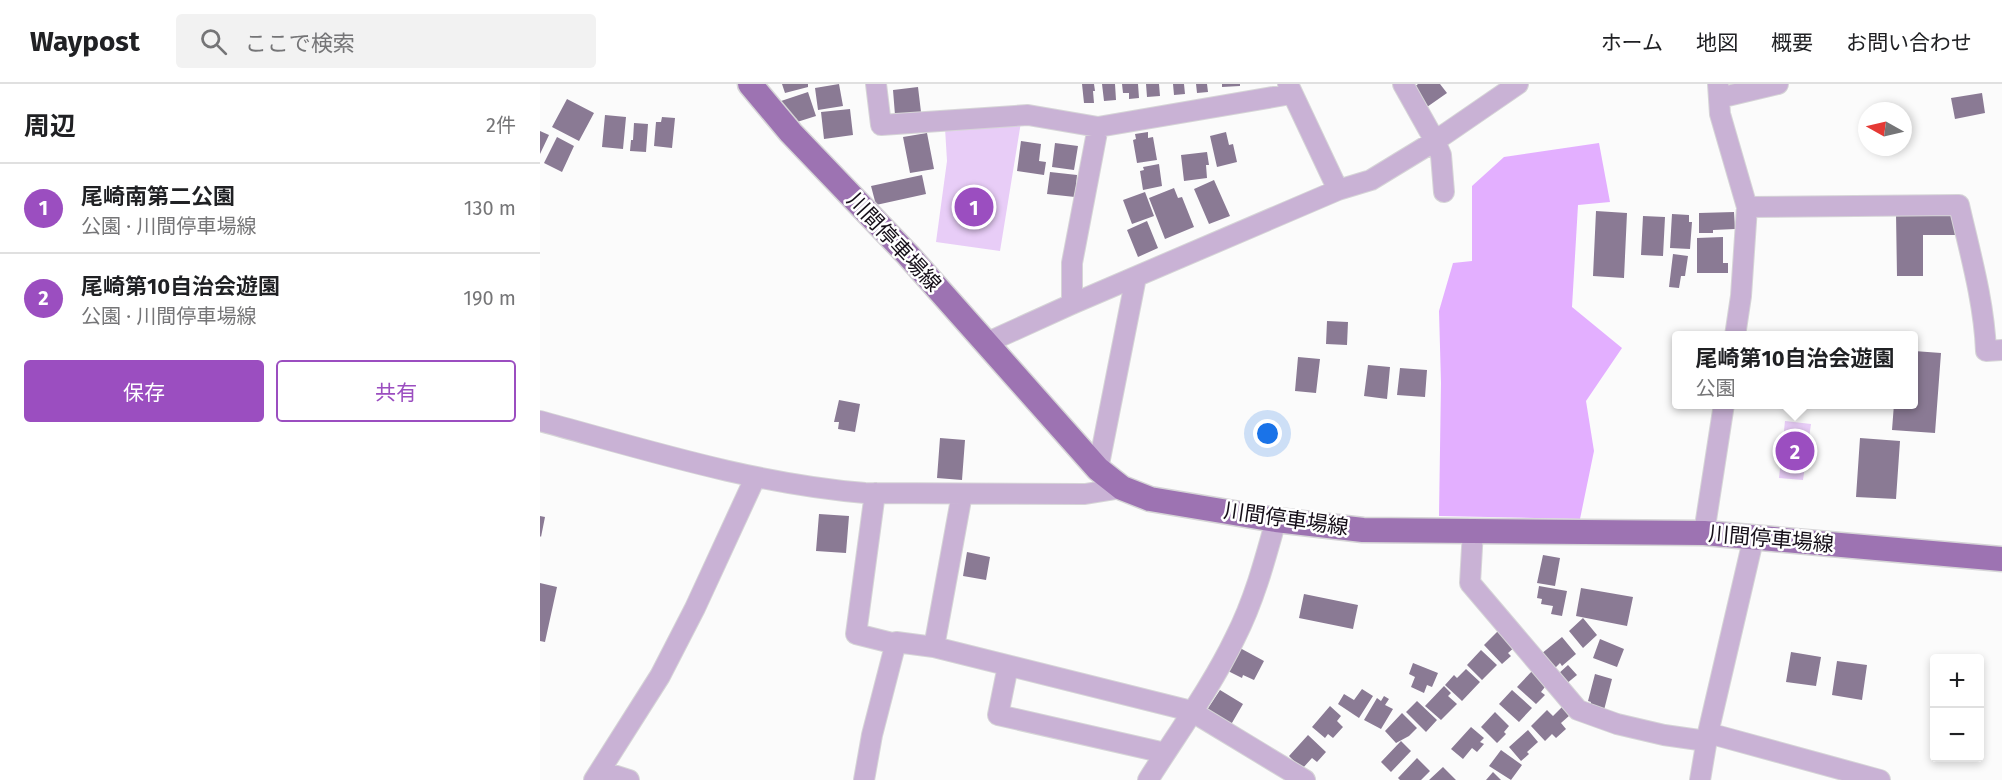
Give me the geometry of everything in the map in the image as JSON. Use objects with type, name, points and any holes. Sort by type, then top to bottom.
[{"type":"main road","name":"川間停車場線","points":[[750,84],[791,133],[908,255],[1098,469],[1122,488],[1150,499],[1276,520],[1363,530],[1704,533],[2002,559]]},
{"type":"street","points":[[876,84],[881,125],[1028,115],[1098,127],[1289,89],[1338,190]]},
{"type":"street","points":[[1403,84],[1441,155],[1444,192]]},
{"type":"street","points":[[987,343],[1338,190],[1371,180],[1435,141],[1518,84]]},
{"type":"street","points":[[1735,331],[1741,296],[1747,207],[1720,114],[1718,91],[1778,84]]},
{"type":"street","points":[[1072,304],[1072,263],[1098,127]]},
{"type":"street","points":[[1747,207],[1959,205],[1978,285],[1985,324],[1986,351],[2002,350]]},
{"type":"street","points":[[1098,469],[1136,277]]},
{"type":"street","points":[[1704,533],[1723,409]]},
{"type":"street","points":[[540,421],[755,478],[819,489],[875,493],[1085,494],[1122,488]]},
{"type":"street","points":[[629,780],[597,775],[660,676],[755,478]]},
{"type":"street","points":[[875,493],[856,634],[896,644],[896,642],[934,647],[1191,711],[1305,780]]},
{"type":"street","points":[[934,647],[962,494]]},
{"type":"street","points":[[1148,780],[1236,638],[1261,573],[1276,520]]},
{"type":"street","points":[[1473,530],[1470,583],[1578,710],[1617,724],[1664,735],[1707,737],[1880,780]]},
{"type":"street","points":[[1700,780],[1707,737],[1754,536]]},
{"type":"street","points":[[864,780],[872,735],[896,644]]},
{"type":"street","points":[[1008,666],[998,715],[1165,753]]},
{"type":"shaded area","points":[[1021,122],[1000,251],[936,242],[947,161],[945,128]]},
{"type":"shaded area","points":[[1599,143],[1610,202],[1578,205],[1572,307],[1622,348],[1586,401],[1594,451],[1580,519],[1439,516],[1441,383],[1439,311],[1453,263],[1472,261],[1472,186],[1504,157]]},
{"type":"shaded area","points":[[1785,421],[1811,424],[1803,480],[1779,478]]},
{"type":"building","points":[[782,84],[808,84],[808,87],[785,93]]},
{"type":"building","points":[[839,84],[843,106],[818,110],[815,88]]},
{"type":"building","points":[[1082,84],[1094,84],[1094,103],[1084,103]]},
{"type":"building","points":[[1102,84],[1115,84],[1116,100],[1104,101]]},
{"type":"building","points":[[1122,84],[1138,84],[1139,98],[1129,99],[1129,93],[1123,93]]},
{"type":"building","points":[[1146,84],[1159,84],[1160,96],[1147,97]]},
{"type":"building","points":[[1173,84],[1184,84],[1185,94],[1174,95]]},
{"type":"building","points":[[1196,84],[1207,84],[1208,92],[1197,93]]},
{"type":"building","points":[[1222,84],[1240,84],[1240,86],[1222,87]]},
{"type":"building","points":[[1418,84],[1440,84],[1447,93],[1427,107],[1413,88]]},
{"type":"building","points":[[918,87],[921,112],[895,115],[893,90]]},
{"type":"building","points":[[808,92],[816,116],[797,122],[796,118],[788,121],[781,101]]},
{"type":"building","points":[[1982,93],[1985,113],[1955,119],[1951,98]]},
{"type":"building","points":[[567,99],[594,113],[579,141],[552,127]]},
{"type":"building","points":[[850,109],[853,135],[824,139],[821,112]]},
{"type":"building","points":[[605,115],[626,117],[623,149],[602,147]]},
{"type":"building","points":[[662,117],[675,118],[672,148],[654,146],[656,122],[661,122]]},
{"type":"building","points":[[634,123],[648,124],[646,152],[630,151]]},
{"type":"building","points":[[540,131],[549,135],[540,154]]},
{"type":"building","points":[[1148,132],[1148,138],[1153,137],[1157,160],[1137,163],[1133,140],[1136,139],[1135,134]]},
{"type":"building","points":[[1226,132],[1229,145],[1233,144],[1237,162],[1217,167],[1210,136]]},
{"type":"building","points":[[927,133],[934,169],[910,173],[903,137]]},
{"type":"building","points":[[557,137],[574,146],[562,172],[544,163]]},
{"type":"building","points":[[1021,141],[1041,144],[1039,161],[1046,162],[1044,175],[1017,171]]},
{"type":"building","points":[[1055,143],[1078,146],[1074,170],[1052,167]]},
{"type":"building","points":[[1207,152],[1209,165],[1206,165],[1207,178],[1184,181],[1181,155]]},
{"type":"building","points":[[1159,164],[1162,186],[1143,190],[1140,171],[1144,170],[1143,167]]},
{"type":"building","points":[[1050,172],[1077,175],[1075,197],[1047,194]]},
{"type":"building","points":[[922,175],[926,194],[876,205],[871,186]]},
{"type":"building","points":[[1214,180],[1230,216],[1209,224],[1194,189]]},
{"type":"building","points":[[1174,188],[1178,198],[1182,197],[1194,227],[1165,239],[1149,198]]},
{"type":"building","points":[[1145,192],[1154,216],[1132,224],[1123,200]]},
{"type":"building","points":[[1596,211],[1627,213],[1624,278],[1593,276]]},
{"type":"building","points":[[1734,212],[1735,229],[1699,233],[1699,213]]},
{"type":"building","points":[[1957,212],[1958,235],[1923,235],[1923,276],[1897,276],[1896,213]]},
{"type":"building","points":[[1672,214],[1689,215],[1689,222],[1692,222],[1690,249],[1670,248]]},
{"type":"building","points":[[1643,216],[1665,217],[1663,256],[1641,255]]},
{"type":"building","points":[[1147,221],[1158,248],[1138,257],[1127,230]]},
{"type":"building","points":[[1723,237],[1723,263],[1728,263],[1728,273],[1697,273],[1697,238]]},
{"type":"building","points":[[1673,254],[1688,256],[1685,276],[1681,276],[1679,288],[1669,287]]},
{"type":"building","points":[[1327,321],[1348,322],[1347,345],[1326,344]]},
{"type":"building","points":[[1918,351],[1941,353],[1935,433],[1892,430],[1894,409],[1918,409]]},
{"type":"building","points":[[1298,357],[1320,359],[1316,393],[1295,391]]},
{"type":"building","points":[[1368,365],[1390,367],[1387,399],[1364,396]]},
{"type":"building","points":[[1400,368],[1427,370],[1425,397],[1397,395]]},
{"type":"building","points":[[839,400],[860,404],[855,432],[838,429],[839,422],[834,422]]},
{"type":"building","points":[[940,438],[965,440],[962,480],[937,478]]},
{"type":"building","points":[[1860,438],[1900,441],[1896,499],[1856,497]]},
{"type":"building","points":[[819,514],[849,516],[846,553],[816,551]]},
{"type":"building","points":[[540,516],[545,517],[541,537],[540,536]]},
{"type":"building","points":[[967,552],[990,557],[986,580],[963,576]]},
{"type":"building","points":[[1543,555],[1560,558],[1555,586],[1537,583]]},
{"type":"building","points":[[540,583],[557,587],[545,642],[540,641]]},
{"type":"building","points":[[1539,586],[1567,591],[1562,616],[1551,614],[1553,606],[1541,604],[1542,599],[1537,598]]},
{"type":"building","points":[[1581,588],[1633,597],[1627,626],[1576,616]]},
{"type":"building","points":[[1304,594],[1358,605],[1353,629],[1299,618]]},
{"type":"building","points":[[1583,618],[1597,635],[1583,648],[1569,631]]},
{"type":"building","points":[[1500,629],[1516,646],[1508,653],[1511,656],[1502,664],[1484,645]]},
{"type":"building","points":[[1562,637],[1576,654],[1562,666],[1560,663],[1554,669],[1541,654]]},
{"type":"building","points":[[1600,639],[1624,649],[1617,667],[1593,658]]},
{"type":"building","points":[[1240,648],[1264,661],[1254,680],[1243,675],[1242,678],[1228,671]]},
{"type":"building","points":[[1481,650],[1497,665],[1482,680],[1467,665]]},
{"type":"building","points":[[1791,652],[1821,657],[1816,686],[1786,682]]},
{"type":"building","points":[[1837,661],[1867,665],[1862,700],[1832,695]]},
{"type":"building","points":[[1413,663],[1438,673],[1432,687],[1427,685],[1424,693],[1411,687],[1415,677],[1409,674]]},
{"type":"building","points":[[1568,665],[1577,675],[1566,684],[1558,674]]},
{"type":"building","points":[[1466,669],[1480,682],[1462,701],[1445,685],[1454,675],[1457,678]]},
{"type":"building","points":[[1533,670],[1548,683],[1541,692],[1545,695],[1536,704],[1517,687]]},
{"type":"building","points":[[1595,674],[1612,679],[1604,710],[1590,706],[1591,702],[1588,701]]},
{"type":"building","points":[[1444,686],[1451,693],[1448,696],[1457,704],[1441,720],[1425,706]]},
{"type":"building","points":[[1362,689],[1373,696],[1359,718],[1338,704],[1344,694],[1354,700]]},
{"type":"building","points":[[1220,690],[1243,704],[1229,728],[1205,713]]},
{"type":"building","points":[[1512,690],[1532,708],[1519,722],[1499,704]]},
{"type":"building","points":[[1384,696],[1389,699],[1385,705],[1393,709],[1381,729],[1364,720],[1377,698],[1381,701]]},
{"type":"building","points":[[1417,701],[1437,720],[1426,732],[1406,712]]},
{"type":"building","points":[[1330,706],[1341,716],[1337,721],[1343,727],[1333,738],[1328,734],[1325,738],[1312,727]]},
{"type":"building","points":[[1562,707],[1570,715],[1561,723],[1566,729],[1556,738],[1552,734],[1545,741],[1531,726],[1547,710],[1553,716]]},
{"type":"building","points":[[1495,712],[1509,726],[1504,732],[1506,734],[1497,743],[1481,727]]},
{"type":"building","points":[[1402,713],[1417,728],[1409,736],[1396,743],[1385,731]]},
{"type":"building","points":[[1471,727],[1484,738],[1480,742],[1484,744],[1477,752],[1472,748],[1463,759],[1451,749]]},
{"type":"building","points":[[1528,730],[1538,742],[1521,761],[1509,747]]},
{"type":"building","points":[[1308,735],[1326,752],[1317,762],[1312,758],[1302,769],[1289,756]]},
{"type":"building","points":[[1401,741],[1411,751],[1391,772],[1381,762]]},
{"type":"building","points":[[1501,750],[1522,765],[1511,780],[1489,766]]},
{"type":"building","points":[[1417,758],[1430,771],[1421,780],[1400,780],[1398,778]]},
{"type":"building","points":[[1443,767],[1456,780],[1429,780]]},
{"type":"building","points":[[1493,772],[1501,780],[1486,780]]},
{"type":"place","name":"尾崎南第二公園","points":[[974,207]]},
{"type":"place","name":"尾崎第10自治会遊園","points":[[1795,451]]}]
